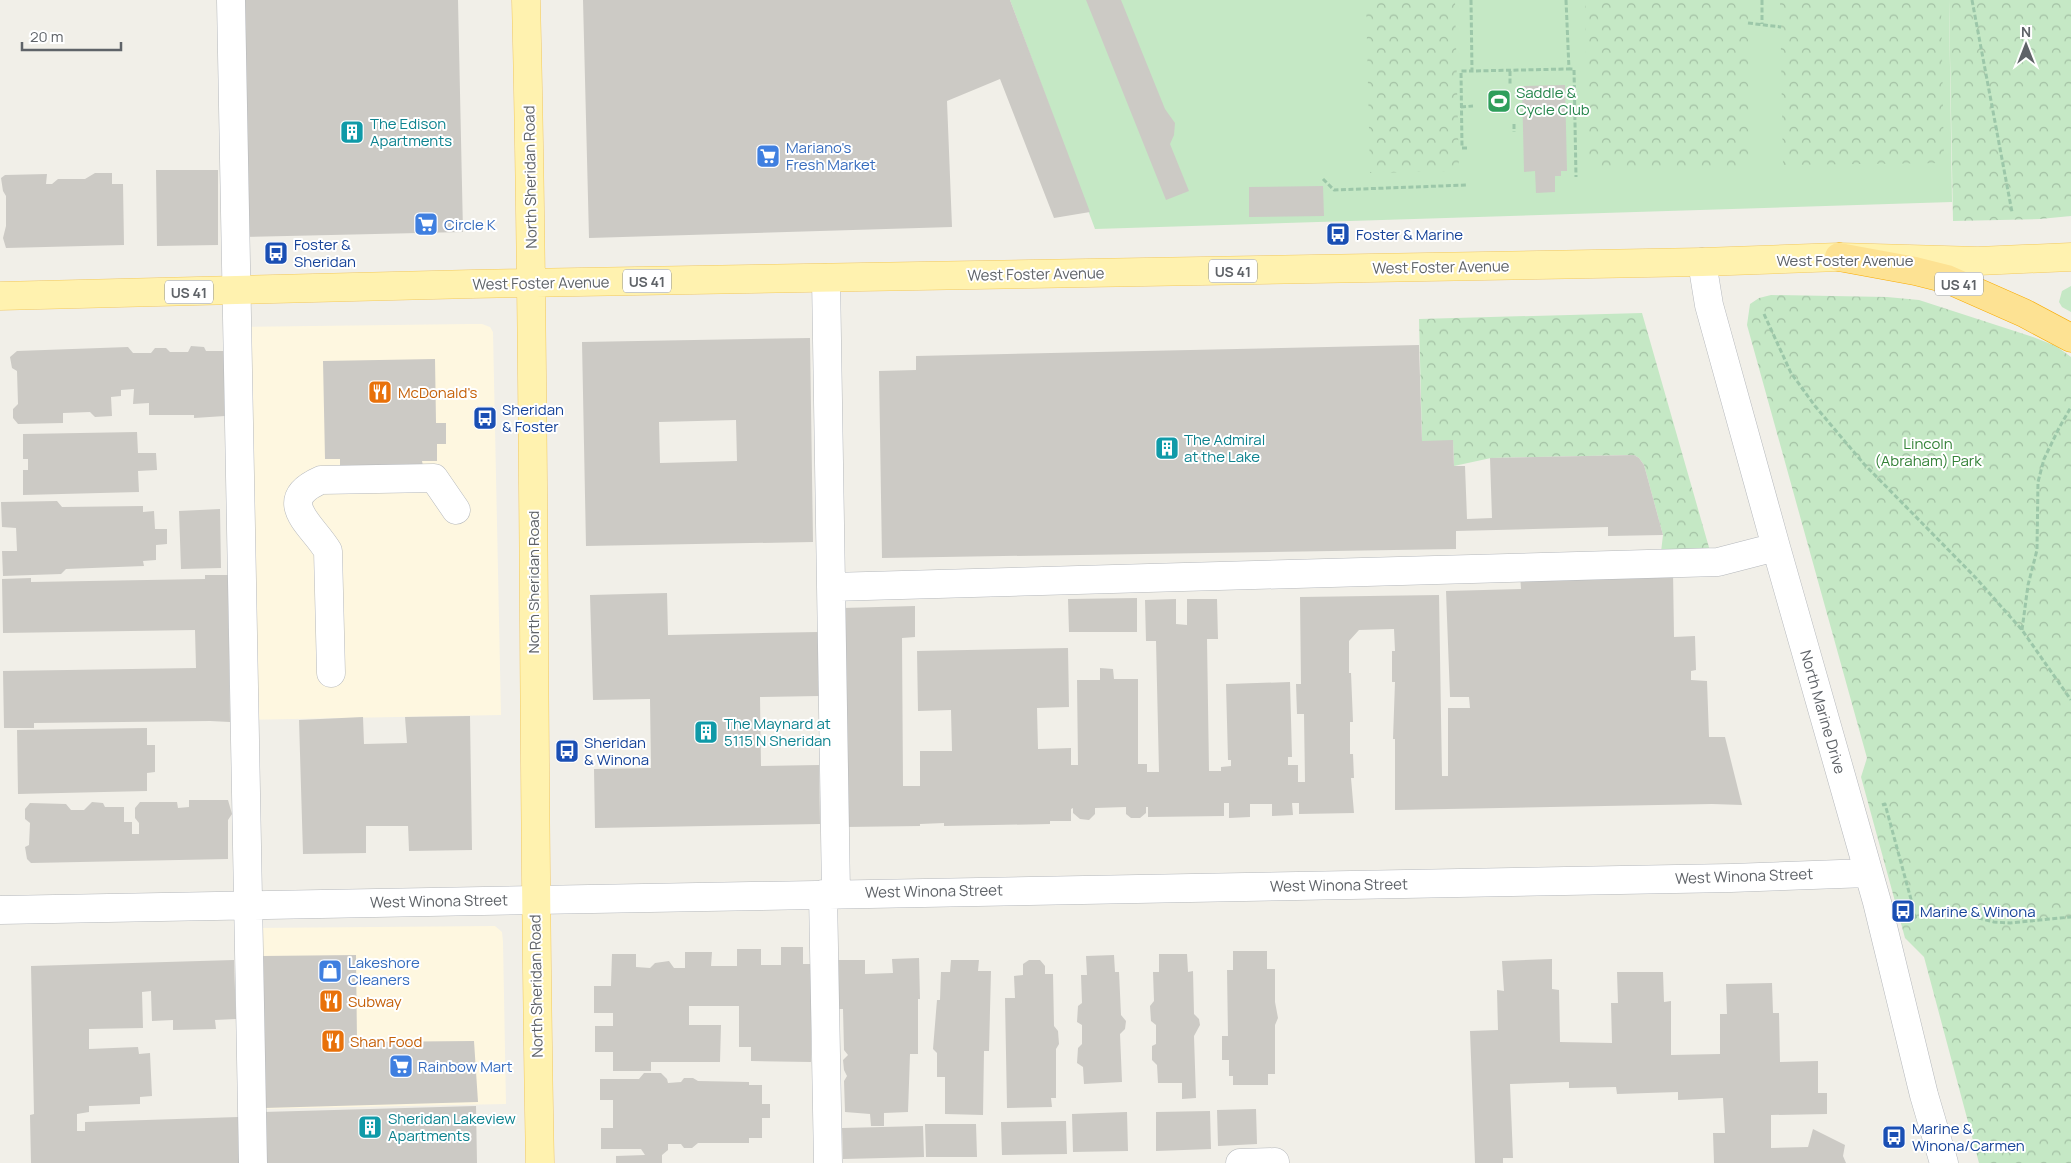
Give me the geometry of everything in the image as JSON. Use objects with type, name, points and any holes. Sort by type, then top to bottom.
[{"type":"highway","name":"US 41","points":[[1839,258],[1907,269],[1947,279],[2024,313],[2071,338]]},
{"type":"main road","name":"North Sheridan Road","points":[[526,0],[531,283],[534,899],[540,1163]]},
{"type":"main road","name":"West Foster Avenue","points":[[0,296],[531,283],[1839,258],[1978,261],[2071,257]]},
{"type":"street","points":[[231,0],[238,290],[253,1163]]},
{"type":"street","name":"North Marine Drive","points":[[1702,262],[1709,305],[1868,873],[1924,1095],[1944,1163]]},
{"type":"street","points":[[826,278],[831,587],[828,1163]]},
{"type":"street","points":[[331,673],[328,551],[321,540],[303,521],[299,512],[298,500],[302,492],[311,484],[321,480],[434,478],[456,510]]},
{"type":"street","points":[[831,587],[1718,562],[1776,548]]},
{"type":"street","name":"West Winona Street","points":[[0,910],[829,893],[1721,878],[1868,873]]},
{"type":"street","points":[[1240,1163],[1274,1162]]},
{"type":"path","points":[[1471,0],[1472,71]]},
{"type":"path","points":[[1566,0],[1569,70]]},
{"type":"path","points":[[1762,0],[1762,24]]},
{"type":"path","points":[[1972,0],[2012,212]]},
{"type":"path","points":[[1748,23],[1781,27]]},
{"type":"path","points":[[1468,148],[1462,148],[1461,71],[1574,70],[1576,177]]},
{"type":"path","points":[[1510,71],[1510,86]]},
{"type":"path","points":[[1461,107],[1473,106]]},
{"type":"path","points":[[1514,124],[1514,132]]},
{"type":"path","points":[[1323,179],[1334,190],[1467,185]]},
{"type":"path","points":[[1764,314],[1791,373],[1815,406],[1864,464],[1976,578],[2022,630],[2071,700]]},
{"type":"path","points":[[2022,630],[2028,586],[2037,550],[2038,482],[2044,459],[2071,407]]},
{"type":"path","points":[[1909,891],[1915,917],[1938,912],[1956,912],[1994,922],[2010,923],[2071,917]]},
{"type":"shaded area","points":[[482,324],[490,327],[493,332],[501,715],[245,720],[238,327]]},
{"type":"shaded area","points":[[495,926],[502,932],[503,942],[506,1104],[252,1109],[249,928]]},
{"type":"green space","name":"Saddle & Cycle Club","points":[[1010,0],[1949,0],[1952,202],[1095,229]]},
{"type":"green space","points":[[1366,0],[1455,0],[1459,171],[1370,173]]},
{"type":"green space","points":[[1585,0],[1748,0],[1750,168],[1588,170]]},
{"type":"green space","points":[[1780,0],[1941,0],[1944,163],[1783,165]]},
{"type":"green space","points":[[1949,0],[2071,0],[2071,216],[2040,219],[1953,221]]},
{"type":"green space","points":[[2071,286],[2071,312],[2062,307],[2059,302],[2062,291]]},
{"type":"green space","name":"Lincoln (Abraham) Park","points":[[1771,295],[1887,297],[1919,300],[2033,337],[2056,346],[2071,357],[2071,1163],[1979,1163],[1924,957],[1905,938],[1861,777],[1867,758],[1747,325],[1750,304],[1759,298]]},
{"type":"green space","points":[[1642,313],[1710,551],[1661,552],[1663,535],[1644,465],[1634,455],[1491,458],[1454,466],[1453,441],[1422,441],[1419,319]]},
{"type":"building","name":"The Edison Apartments","points":[[240,0],[458,0],[463,232],[240,237]]},
{"type":"building","name":"Mariano's Fresh Market","points":[[583,0],[1010,0],[1090,212],[1054,218],[1000,79],[947,101],[952,227],[589,238]]},
{"type":"building","points":[[1086,0],[1121,0],[1165,109],[1175,123],[1174,135],[1170,144],[1189,191],[1166,200]]},
{"type":"building","points":[[1565,85],[1567,171],[1561,171],[1561,176],[1555,176],[1555,192],[1536,193],[1535,171],[1524,172],[1522,86]]},
{"type":"building","points":[[156,170],[218,170],[218,245],[157,246]]},
{"type":"building","points":[[95,173],[112,173],[112,184],[123,184],[124,245],[6,248],[3,238],[6,226],[6,196],[3,191],[1,178],[5,175],[47,174],[46,184],[52,184],[58,179],[85,179]]},
{"type":"building","points":[[1323,186],[1324,216],[1249,217],[1249,187]]},
{"type":"building","points":[[810,338],[813,542],[586,546],[582,342]],"holes":[[[736,420],[737,461],[660,463],[659,422]]]},
{"type":"building","name":"The Admiral at the Lake","points":[[1419,345],[1422,441],[1453,440],[1454,466],[1465,466],[1467,519],[1492,518],[1490,458],[1634,455],[1644,465],[1663,535],[1608,536],[1608,527],[1456,531],[1456,549],[882,558],[879,371],[916,370],[916,356]]},
{"type":"building","points":[[191,346],[204,347],[206,351],[224,351],[225,416],[194,418],[194,415],[149,415],[149,403],[133,404],[134,389],[121,390],[121,396],[111,397],[112,416],[95,417],[90,412],[63,413],[63,423],[18,424],[13,418],[13,409],[18,404],[17,371],[12,368],[10,357],[17,351],[128,347],[133,353],[151,353],[155,348],[166,348],[170,352],[188,352]]},
{"type":"building","name":"McDonald's","points":[[435,359],[436,423],[446,423],[446,444],[437,444],[437,461],[422,461],[423,466],[340,468],[340,459],[325,459],[323,361]]},
{"type":"building","points":[[137,432],[138,453],[156,453],[157,470],[138,471],[139,492],[23,495],[23,470],[28,470],[28,459],[23,459],[23,434]]},
{"type":"building","points":[[57,501],[62,507],[143,506],[143,512],[154,511],[155,529],[167,529],[167,544],[156,545],[156,560],[143,561],[144,566],[66,569],[61,574],[3,576],[2,551],[17,551],[16,528],[2,527],[1,502]]},
{"type":"building","points":[[220,509],[221,568],[181,569],[179,511]]},
{"type":"building","points":[[1673,571],[1674,637],[1695,636],[1696,670],[1691,671],[1691,680],[1707,681],[1709,737],[1725,737],[1742,805],[1395,810],[1395,739],[1393,739],[1395,682],[1392,682],[1392,651],[1395,651],[1394,629],[1359,630],[1349,641],[1349,673],[1351,673],[1353,722],[1350,722],[1350,754],[1353,754],[1354,778],[1351,778],[1354,813],[1299,814],[1299,803],[1292,803],[1293,815],[1272,816],[1272,804],[1250,804],[1250,817],[1229,818],[1229,803],[1224,803],[1224,816],[1148,817],[1148,807],[1146,807],[1146,813],[1140,818],[1131,818],[1126,814],[1126,807],[1095,808],[1095,814],[1089,820],[1080,819],[1073,813],[1073,808],[1071,809],[1071,821],[1050,821],[1050,824],[944,826],[944,823],[920,824],[920,826],[846,827],[842,608],[915,606],[915,637],[902,638],[903,786],[920,786],[920,751],[952,751],[951,710],[918,711],[917,651],[1068,648],[1069,707],[1037,708],[1038,749],[1071,748],[1071,765],[1078,765],[1077,680],[1100,680],[1100,668],[1113,669],[1114,679],[1138,679],[1138,764],[1147,764],[1147,772],[1159,772],[1156,641],[1146,641],[1145,600],[1176,599],[1176,624],[1187,625],[1187,599],[1217,599],[1218,639],[1207,639],[1209,771],[1221,771],[1221,767],[1231,766],[1231,760],[1228,760],[1226,684],[1290,682],[1292,757],[1288,757],[1288,765],[1298,765],[1298,782],[1305,782],[1304,714],[1297,714],[1296,684],[1301,684],[1300,597],[1439,595],[1442,776],[1448,776],[1448,708],[1470,708],[1469,697],[1450,697],[1446,591],[1521,589],[1520,574]]},
{"type":"building","points":[[205,575],[228,575],[230,722],[34,723],[34,728],[4,728],[3,671],[196,668],[195,630],[3,633],[2,579],[31,578],[31,582],[205,579]]},
{"type":"building","name":"The Maynard at 5115 N Sheridan","points":[[667,593],[668,635],[818,632],[819,696],[760,697],[761,766],[819,765],[820,824],[595,828],[594,769],[651,768],[650,699],[593,700],[590,595]]},
{"type":"building","points":[[1137,598],[1137,632],[1069,632],[1068,599]]},
{"type":"building","points":[[470,716],[472,850],[409,851],[408,826],[366,826],[366,853],[303,854],[299,720],[363,717],[364,744],[407,743],[405,717]]},
{"type":"building","points":[[147,728],[147,745],[155,745],[155,772],[147,773],[147,791],[18,794],[17,730]]},
{"type":"building","points":[[189,800],[228,800],[232,814],[228,820],[228,859],[31,863],[27,859],[25,847],[29,845],[30,823],[25,819],[25,809],[30,803],[66,804],[71,810],[84,810],[92,802],[103,803],[105,807],[124,807],[124,822],[132,822],[132,834],[139,834],[139,823],[135,818],[135,808],[140,802],[177,802],[178,808],[189,807]]},
{"type":"building","points":[[781,947],[803,947],[803,964],[811,964],[811,1062],[751,1061],[751,1047],[739,1047],[739,1006],[689,1006],[689,1025],[721,1025],[720,1062],[651,1062],[651,1071],[613,1071],[613,1052],[595,1052],[595,1026],[613,1026],[613,1013],[594,1013],[594,986],[611,986],[612,954],[636,954],[636,967],[650,968],[655,963],[669,961],[674,968],[685,968],[685,952],[712,952],[711,966],[737,966],[737,949],[761,949],[761,965],[781,965]]},
{"type":"building","points":[[1233,951],[1267,951],[1267,969],[1275,969],[1275,1002],[1278,1018],[1275,1025],[1275,1074],[1268,1074],[1268,1085],[1233,1085],[1233,1076],[1229,1076],[1229,1060],[1222,1060],[1222,1036],[1228,1036],[1227,970],[1233,970]]},
{"type":"building","points":[[1159,954],[1187,954],[1188,972],[1193,971],[1194,1014],[1199,1019],[1200,1025],[1194,1036],[1196,1098],[1182,1099],[1182,1083],[1158,1083],[1157,1065],[1152,1060],[1152,1046],[1156,1044],[1156,1025],[1151,1021],[1150,1006],[1154,1001],[1153,972],[1159,972]]},
{"type":"building","points":[[356,955],[357,1042],[474,1041],[478,1102],[264,1108],[263,956]]},
{"type":"building","points":[[1114,955],[1115,972],[1119,972],[1121,1015],[1126,1021],[1125,1029],[1120,1034],[1122,1082],[1084,1084],[1083,1067],[1077,1063],[1078,1048],[1082,1044],[1082,1025],[1077,1022],[1078,1006],[1082,1003],[1081,975],[1087,975],[1086,956]]},
{"type":"building","points":[[919,958],[918,1054],[910,1054],[908,1112],[884,1113],[884,1126],[871,1126],[870,1114],[845,1112],[844,1081],[847,1076],[843,1060],[848,1055],[844,1050],[843,1009],[839,1009],[838,960],[865,960],[865,974],[893,973],[892,959]]},
{"type":"building","points":[[1552,959],[1552,989],[1559,990],[1560,1042],[1612,1043],[1611,1003],[1618,1003],[1617,972],[1663,972],[1664,1002],[1671,1001],[1671,1055],[1720,1054],[1720,1014],[1727,1014],[1726,984],[1772,983],[1773,1013],[1779,1013],[1780,1062],[1818,1061],[1818,1093],[1827,1093],[1827,1114],[1771,1115],[1771,1148],[1808,1147],[1813,1129],[1845,1145],[1843,1156],[1846,1163],[1714,1163],[1713,1133],[1725,1133],[1723,1098],[1678,1100],[1678,1092],[1617,1094],[1616,1087],[1569,1088],[1569,1082],[1510,1084],[1513,1158],[1503,1158],[1503,1163],[1475,1163],[1470,1031],[1498,1030],[1497,990],[1504,991],[1502,961]]},
{"type":"building","points":[[234,960],[236,1019],[215,1020],[216,1029],[173,1030],[173,1020],[152,1021],[151,991],[142,992],[143,1028],[89,1029],[89,1049],[138,1047],[139,1054],[150,1053],[152,1096],[140,1097],[140,1104],[89,1106],[89,1112],[77,1114],[77,1131],[85,1131],[85,1122],[238,1117],[239,1163],[31,1163],[30,1115],[34,1114],[31,966]]},
{"type":"building","points":[[951,960],[979,960],[978,971],[991,971],[989,1051],[984,1051],[983,1115],[945,1114],[945,1077],[937,1077],[937,1053],[933,1049],[937,1000],[940,1000],[941,972],[950,972]]},
{"type":"building","points":[[1029,960],[1040,960],[1045,966],[1045,974],[1053,974],[1054,1026],[1058,1031],[1059,1044],[1056,1049],[1056,1098],[1051,1098],[1052,1107],[1007,1108],[1005,998],[1015,998],[1014,976],[1023,975],[1023,964]]},
{"type":"building","points":[[644,1073],[661,1073],[668,1083],[681,1082],[684,1078],[693,1078],[698,1081],[749,1082],[749,1085],[762,1085],[762,1104],[770,1104],[770,1118],[762,1118],[762,1138],[749,1138],[749,1143],[698,1143],[692,1148],[684,1148],[681,1144],[668,1144],[668,1150],[662,1155],[662,1163],[616,1163],[616,1156],[645,1155],[641,1149],[601,1149],[601,1128],[613,1128],[613,1100],[600,1100],[600,1079],[639,1079]]},
{"type":"building","name":"Sheridan Lakeview Apartments","points":[[476,1106],[477,1163],[264,1163],[263,1112]]},
{"type":"building","points":[[1256,1109],[1257,1144],[1218,1146],[1217,1110]]},
{"type":"building","points":[[1210,1111],[1211,1149],[1156,1151],[1156,1112]]},
{"type":"building","points":[[1127,1112],[1128,1151],[1073,1152],[1072,1114]]},
{"type":"building","points":[[1066,1121],[1067,1154],[1002,1155],[1001,1122]]},
{"type":"building","points":[[925,1124],[976,1124],[977,1157],[926,1157]]},
{"type":"building","points":[[923,1126],[924,1157],[843,1159],[842,1128]]},
{"type":"place","name":"Saddle & Cycle Club","points":[[1499,101]]},
{"type":"place","name":"The Edison Apartments","points":[[352,132]]},
{"type":"place","name":"Mariano's Fresh Market","points":[[768,156]]},
{"type":"place","name":"Circle K","points":[[426,224]]},
{"type":"place","name":"Foster & Marine","points":[[1338,234]]},
{"type":"place","name":"Foster & Sheridan","points":[[276,253]]},
{"type":"place","name":"McDonald's","points":[[380,392]]},
{"type":"place","name":"Sheridan & Foster","points":[[485,418]]},
{"type":"place","name":"The Admiral at the Lake","points":[[1167,448]]},
{"type":"place","name":"The Maynard at 5115 N Sheridan","points":[[706,732]]},
{"type":"place","name":"Sheridan & Winona","points":[[567,751]]},
{"type":"place","name":"Marine & Winona","points":[[1903,911]]},
{"type":"place","name":"Lakeshore Cleaners","points":[[330,971]]},
{"type":"place","name":"Subway","points":[[331,1001]]},
{"type":"place","name":"Shan Food","points":[[333,1041]]},
{"type":"place","name":"Rainbow Mart","points":[[401,1066]]},
{"type":"place","name":"Sheridan Lakeview Apartments","points":[[370,1127]]},
{"type":"place","name":"Marine & Winona/Carmen","points":[[1894,1137]]}]
